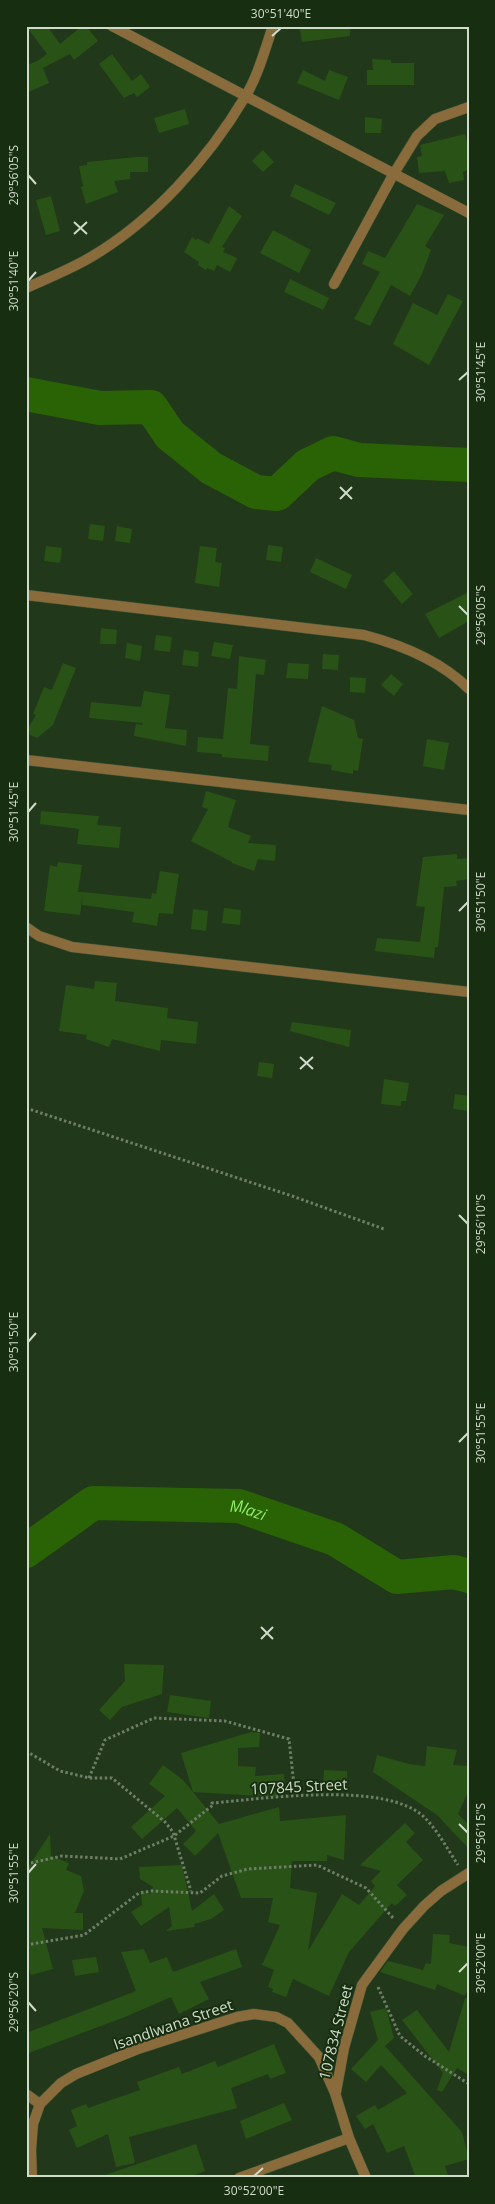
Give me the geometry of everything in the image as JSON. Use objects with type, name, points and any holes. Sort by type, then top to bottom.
[{"type":"street","points":[[112,26],[354,152],[393,175],[469,213]]},
{"type":"street","points":[[26,288],[93,256],[143,219],[166,198],[212,144],[246,95],[273,26]]},
{"type":"street","points":[[334,284],[393,175],[417,136],[426,126],[441,116],[469,107]]},
{"type":"street","points":[[26,595],[364,635],[398,645],[429,660],[469,689]]},
{"type":"street","points":[[26,760],[469,810]]},
{"type":"street","points":[[26,927],[39,936],[72,947],[469,992]]},
{"type":"street","name":"107834 Street","points":[[335,2093],[352,2017],[362,1985],[403,1929],[424,1906],[441,1891],[467,1875]]},
{"type":"street","name":"Isandlwana Street","points":[[32,2178],[30,2150],[32,2124],[40,2104],[61,2083],[76,2074],[138,2049],[236,2017],[254,2014],[276,2017],[292,2028],[319,2057],[335,2093],[366,2178]]},
{"type":"street","points":[[26,2094],[40,2104]]},
{"type":"street","points":[[239,2178],[350,2138]]},
{"type":"path","points":[[26,1108],[292,1196],[384,1229]]},
{"type":"path","points":[[89,1778],[105,1740],[154,1718],[225,1721],[289,1739],[295,1795]]},
{"type":"path","points":[[26,1751],[60,1772],[89,1778],[112,1778],[165,1822],[173,1835],[191,1891]]},
{"type":"path","name":"107845 Street","points":[[26,1864],[62,1856],[120,1859],[173,1835],[213,1805],[212,1803],[295,1795],[353,1794],[402,1804],[424,1817],[467,1875]]},
{"type":"path","points":[[26,1945],[84,1935],[139,1893],[151,1890],[200,1893],[222,1876],[248,1868],[317,1865],[366,1888],[403,1929]]},
{"type":"path","points":[[372,1970],[400,2036],[425,2056],[469,2084]]},
{"type":"building","points":[[26,26],[47,26],[60,44],[82,26],[86,26],[98,41],[74,60],[70,54],[43,68],[49,83],[26,93],[26,66],[47,54]]},
{"type":"building","points":[[299,26],[350,26],[350,36],[302,42]]},
{"type":"building","points":[[112,54],[132,81],[141,74],[150,87],[137,97],[134,93],[124,98],[99,64]]},
{"type":"building","points":[[372,59],[391,60],[391,63],[414,63],[414,85],[367,85],[367,70],[373,70]]},
{"type":"building","points":[[303,70],[325,81],[329,70],[348,77],[339,100],[297,83]]},
{"type":"building","points":[[185,109],[189,124],[159,133],[154,118]]},
{"type":"building","points":[[365,117],[382,119],[381,133],[365,133]]},
{"type":"building","points":[[465,134],[469,151],[469,169],[463,172],[464,180],[449,183],[445,171],[419,173],[417,157],[422,156],[420,145]]},
{"type":"building","points":[[263,150],[274,162],[263,172],[252,161]]},
{"type":"building","points":[[148,157],[148,172],[130,172],[130,179],[114,181],[118,192],[86,204],[81,187],[83,186],[79,166],[87,165],[87,162]]},
{"type":"building","points":[[295,184],[336,203],[329,215],[290,196]]},
{"type":"building","points":[[51,196],[60,231],[46,235],[36,200]]},
{"type":"building","points":[[417,204],[444,215],[425,246],[431,250],[422,274],[410,296],[391,285],[370,326],[354,319],[380,272],[362,264],[368,251],[385,258]]},
{"type":"building","points":[[229,206],[242,216],[222,247],[225,248],[223,252],[237,258],[230,272],[217,265],[214,271],[207,268],[206,270],[198,265],[199,262],[184,252],[192,237],[209,244]]},
{"type":"building","points":[[273,230],[311,250],[299,273],[260,253]]},
{"type":"building","points":[[290,279],[329,298],[323,310],[284,292]]},
{"type":"building","points":[[448,294],[463,301],[429,365],[393,344],[413,303],[437,315]]},
{"type":"building","points":[[90,524],[105,526],[103,541],[88,539]]},
{"type":"building","points":[[117,526],[132,529],[130,543],[115,541]]},
{"type":"building","points":[[268,545],[283,547],[281,562],[266,560]]},
{"type":"building","points":[[46,546],[62,548],[60,563],[44,561]]},
{"type":"building","points":[[200,546],[217,548],[215,562],[222,563],[219,587],[195,583]]},
{"type":"building","points":[[316,558],[352,575],[346,589],[310,572]]},
{"type":"building","points":[[394,571],[413,594],[402,604],[383,581]]},
{"type":"building","points":[[469,592],[469,621],[439,638],[425,614]]},
{"type":"building","points":[[101,628],[117,630],[116,644],[100,644]]},
{"type":"building","points":[[156,635],[172,637],[170,652],[154,650]]},
{"type":"building","points":[[214,642],[233,645],[230,659],[211,656]]},
{"type":"building","points":[[127,643],[142,646],[140,661],[125,658]]},
{"type":"building","points":[[184,650],[199,652],[198,667],[182,665]]},
{"type":"building","points":[[323,654],[339,655],[338,670],[322,669]]},
{"type":"building","points":[[239,656],[266,660],[264,675],[256,674],[250,744],[269,746],[268,761],[222,757],[222,754],[197,752],[198,737],[223,739],[228,688],[237,689]]},
{"type":"building","points":[[63,663],[76,668],[53,725],[37,738],[30,735],[28,728],[36,715],[33,714],[44,687],[52,690]]},
{"type":"building","points":[[288,663],[309,664],[308,679],[286,678]]},
{"type":"building","points":[[391,674],[403,684],[394,696],[381,685]]},
{"type":"building","points":[[350,677],[366,678],[365,693],[350,692]]},
{"type":"building","points":[[144,691],[170,695],[165,728],[187,730],[186,746],[134,736],[136,724],[142,725],[143,723],[89,718],[91,702],[141,707]]},
{"type":"building","points":[[322,706],[354,720],[358,738],[363,739],[358,771],[353,770],[353,774],[331,770],[332,765],[308,762]]},
{"type":"building","points":[[427,739],[449,743],[444,770],[423,766]]},
{"type":"building","points":[[206,791],[236,800],[228,827],[251,836],[248,843],[276,845],[275,861],[258,859],[254,871],[232,863],[191,841],[208,809],[202,807]]},
{"type":"building","points":[[41,811],[99,816],[97,825],[121,827],[119,848],[77,844],[79,829],[40,824]]},
{"type":"building","points":[[457,854],[457,859],[469,858],[469,879],[456,881],[457,886],[444,887],[438,947],[435,947],[434,958],[375,951],[377,938],[420,942],[425,907],[416,906],[423,857]]},
{"type":"building","points":[[58,862],[82,865],[78,892],[83,892],[80,915],[44,911],[50,865],[57,867]]},
{"type":"building","points":[[160,871],[179,874],[173,914],[159,913],[157,926],[132,922],[134,912],[82,905],[83,892],[151,899],[152,893],[156,894]]},
{"type":"building","points":[[224,908],[241,910],[240,925],[222,923]]},
{"type":"building","points":[[193,909],[208,911],[206,931],[191,929]]},
{"type":"building","points":[[95,981],[117,983],[115,1001],[168,1008],[167,1018],[198,1022],[196,1044],[161,1040],[160,1051],[112,1039],[109,1047],[86,1039],[87,1035],[59,1031],[66,985],[94,989]]},
{"type":"building","points":[[292,1022],[351,1030],[349,1047],[290,1031]]},
{"type":"building","points":[[259,1062],[274,1064],[272,1078],[257,1076]]},
{"type":"building","points":[[384,1079],[409,1083],[406,1101],[401,1101],[401,1106],[381,1104]]},
{"type":"building","points":[[455,1094],[469,1096],[469,1111],[453,1109]]},
{"type":"building","points":[[124,1664],[164,1665],[162,1694],[122,1707],[110,1720],[99,1710],[125,1681]]},
{"type":"building","points":[[170,1695],[211,1701],[209,1718],[167,1712]]},
{"type":"building","points":[[251,1732],[260,1733],[259,1747],[238,1748],[238,1766],[256,1767],[255,1776],[284,1774],[286,1791],[278,1791],[278,1797],[193,1792],[181,1753]]},
{"type":"building","points":[[427,1746],[457,1750],[453,1765],[469,1766],[469,1790],[458,1814],[469,1825],[469,1849],[437,1815],[373,1772],[377,1755],[409,1764],[425,1766]]},
{"type":"building","points":[[163,1765],[183,1780],[219,1824],[279,1807],[280,1821],[346,1815],[344,1860],[327,1855],[327,1861],[292,1861],[290,1888],[317,1893],[308,1951],[342,1894],[359,1905],[375,1886],[371,1881],[381,1871],[360,1865],[405,1823],[415,1833],[406,1842],[423,1860],[397,1885],[407,1895],[395,1906],[392,1903],[349,1952],[329,1996],[293,1979],[286,1997],[272,1992],[273,1989],[268,1987],[274,1970],[262,1965],[280,1925],[268,1922],[273,1898],[241,1898],[218,1833],[195,1856],[183,1844],[196,1831],[177,1808],[142,1839],[131,1827],[165,1796],[149,1784]]},
{"type":"building","points":[[324,1770],[347,1771],[347,1787],[323,1787]]},
{"type":"building","points":[[50,1834],[51,1856],[69,1863],[66,1870],[81,1876],[84,1891],[75,1913],[83,1913],[83,1930],[42,1928],[53,1969],[31,1975],[26,1959],[26,1870]]},
{"type":"building","points":[[182,1865],[192,1911],[214,1894],[224,1910],[211,1919],[194,1924],[195,1927],[166,1931],[172,1926],[169,1907],[141,1926],[131,1912],[142,1905],[141,1890],[150,1894],[153,1887],[140,1879],[139,1867]]},
{"type":"building","points":[[433,1934],[450,1935],[449,1943],[469,1947],[469,1986],[465,1996],[437,1984],[435,1990],[380,1972],[388,1961],[423,1970],[426,1963],[431,1964]]},
{"type":"building","points":[[144,1949],[150,1963],[167,1957],[173,1972],[236,1949],[242,1967],[200,1982],[209,1999],[179,2014],[171,1997],[125,2017],[26,2054],[26,2033],[136,1991],[121,1952]]},
{"type":"building","points":[[96,1957],[99,1972],[75,1976],[72,1960]]},
{"type":"building","points":[[465,1998],[469,1998],[469,2075],[457,2068],[442,2092],[437,2090],[443,2073],[402,2020],[417,2010],[449,2052]]},
{"type":"building","points":[[386,2008],[394,2038],[385,2046],[462,2132],[469,2159],[445,2166],[449,2178],[416,2178],[404,2146],[387,2153],[373,2124],[365,2129],[356,2116],[375,2105],[378,2110],[407,2093],[381,2065],[366,2082],[351,2069],[378,2040],[370,2012]]},
{"type":"building","points":[[274,2044],[286,2073],[270,2079],[268,2074],[231,2088],[237,2108],[129,2137],[135,2163],[116,2167],[108,2134],[77,2148],[69,2130],[77,2126],[71,2110],[86,2104],[88,2108],[140,2090],[137,2082],[179,2067],[182,2074],[215,2061],[218,2067]]},
{"type":"building","points":[[284,2103],[292,2120],[246,2139],[240,2121]]},
{"type":"building","points":[[196,2144],[205,2171],[186,2178],[106,2178],[105,2175]]},
{"type":"waterway","points":[[26,394],[100,408],[151,407],[170,435],[211,468],[256,492],[277,494],[308,465],[333,453],[359,460],[469,465]]},
{"type":"waterway","name":"Mlazi","points":[[26,1551],[93,1503],[239,1506],[335,1539],[397,1577],[454,1572],[469,1576]]}]
